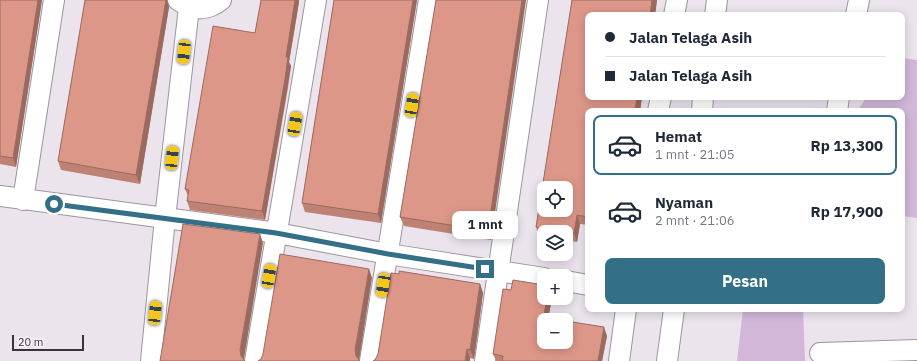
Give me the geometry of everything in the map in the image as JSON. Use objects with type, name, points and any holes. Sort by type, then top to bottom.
[{"type":"street","points":[[23,200],[54,0]]},
{"type":"street","points":[[151,361],[184,3],[204,9],[214,6],[221,0]]},
{"type":"street","points":[[255,361],[316,0]]},
{"type":"street","points":[[370,361],[430,0]]},
{"type":"street","points":[[485,361],[538,0]]},
{"type":"street","points":[[675,12],[677,0]]},
{"type":"street","points":[[715,12],[717,0]]},
{"type":"street","points":[[857,12],[859,0]]},
{"type":"street","points":[[0,196],[276,233],[388,254],[537,277]]},
{"type":"street","points":[[573,283],[585,285]]},
{"type":"street","points":[[619,361],[626,312]]},
{"type":"street","points":[[667,361],[674,312]]},
{"type":"street","points":[[820,353],[917,350]]},
{"type":"shaded area","points":[[905,58],[917,60],[917,218],[905,216],[905,108],[859,108],[865,100],[905,100]]},
{"type":"shaded area","points":[[743,312],[803,312],[805,361],[737,361]]},
{"type":"building","points":[[0,0],[38,0],[13,158],[0,156]]},
{"type":"building","points":[[85,0],[166,0],[136,175],[58,161]]},
{"type":"building","points":[[261,0],[295,0],[286,57],[288,57],[285,79],[262,211],[187,201],[189,190],[185,189],[213,26],[255,33]]},
{"type":"building","points":[[334,0],[413,0],[378,214],[302,203]]},
{"type":"building","points":[[436,0],[522,0],[488,231],[400,217]]},
{"type":"building","points":[[572,0],[652,0],[650,12],[585,12],[585,100],[637,100],[635,108],[585,108],[585,216],[577,215],[574,233],[573,225],[537,225],[536,227],[538,217],[573,217],[573,181],[543,181]]},
{"type":"building","points":[[183,224],[260,234],[240,350],[241,356],[245,361],[160,361]]},
{"type":"building","points":[[280,254],[369,269],[355,350],[356,356],[360,361],[258,361],[261,359],[263,354]]},
{"type":"building","points":[[399,271],[480,284],[470,350],[467,349],[465,361],[373,361],[378,354],[391,273],[399,274]]},
{"type":"building","points":[[513,280],[537,284],[537,305],[546,305],[544,313],[537,313],[537,349],[573,349],[573,322],[604,327],[598,361],[502,361],[503,356],[493,354],[503,289],[511,290]]},
{"type":"route","points":[[54,204],[276,233],[388,254],[485,269]]}]
